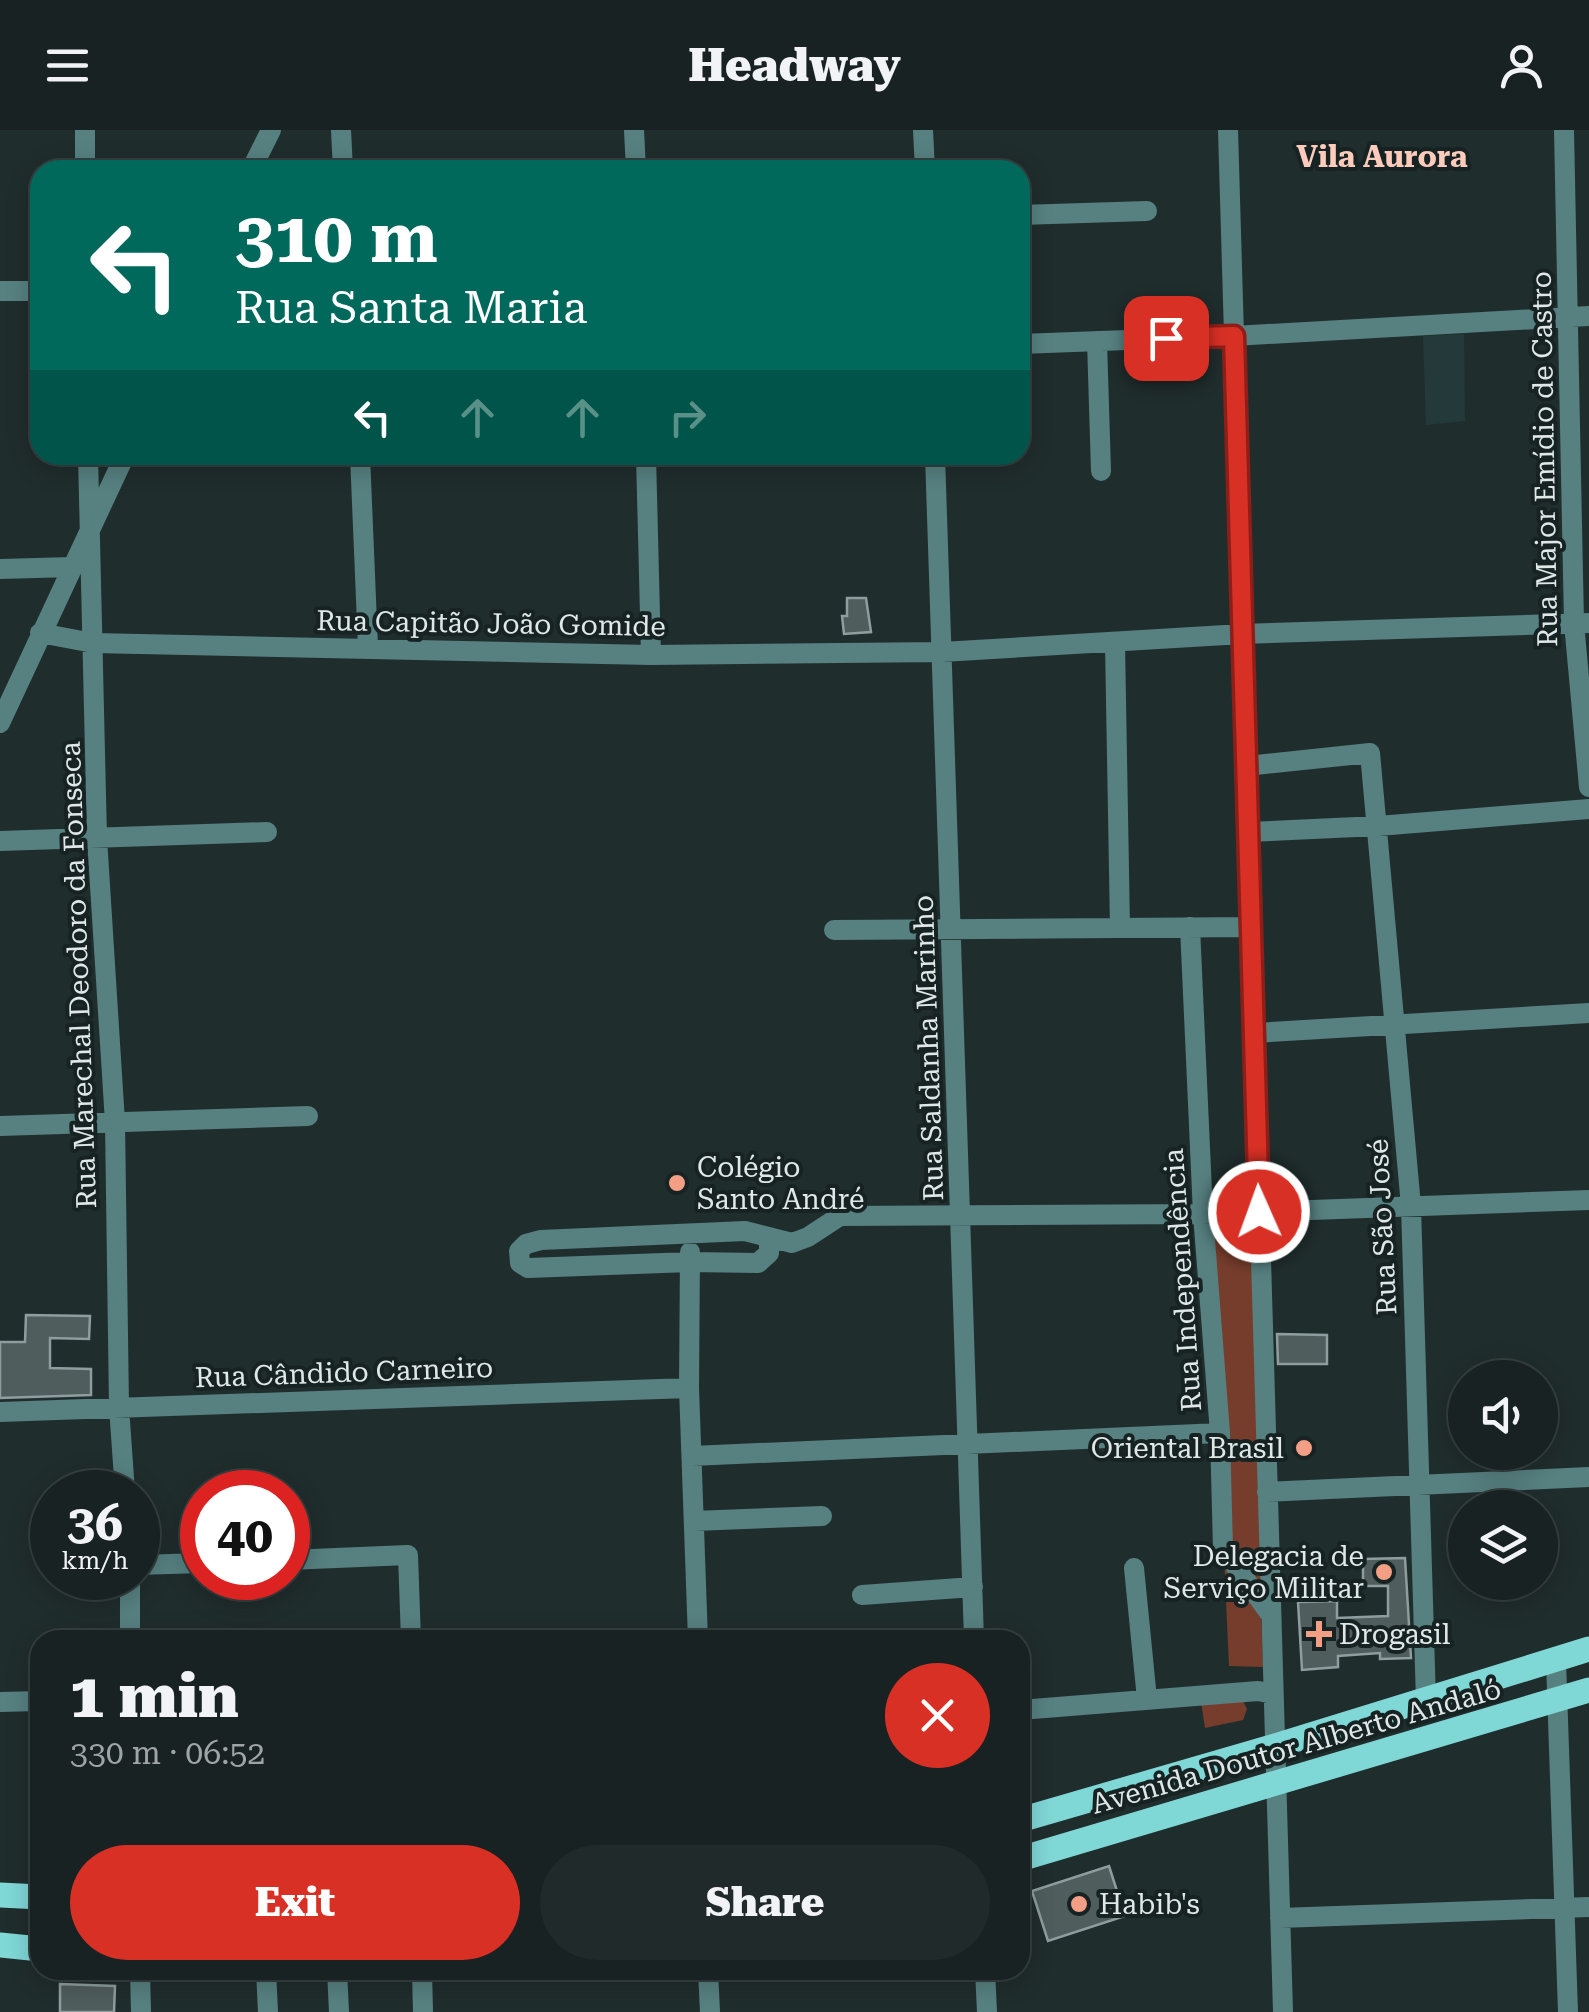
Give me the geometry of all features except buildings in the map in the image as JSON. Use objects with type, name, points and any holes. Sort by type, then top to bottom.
[{"type":"main road","name":"Avenida Doutor Alberto Andaló","points":[[1030,1817],[1589,1649]]},
{"type":"main road","name":"Avenida Doutor Alberto Andaló","points":[[1030,1855],[1589,1690]]},
{"type":"main road","points":[[0,1895],[30,1896]]},
{"type":"main road","points":[[0,1946],[30,1948]]},
{"type":"street","points":[[85,130],[85,160]]},
{"type":"street","points":[[256,160],[271,130]]},
{"type":"street","points":[[341,130],[343,160]]},
{"type":"street","points":[[634,130],[636,160]]},
{"type":"street","points":[[924,130],[925,160]]},
{"type":"street","points":[[1228,130],[1283,2012]]},
{"type":"street","name":"Rua Major Emídio de Castro","points":[[1564,130],[1579,316],[1581,623],[1589,786]]},
{"type":"street","points":[[1030,215],[1148,211]]},
{"type":"street","points":[[0,291],[30,291]]},
{"type":"street","points":[[1030,344],[1579,316]]},
{"type":"street","points":[[1097,341],[1100,472]]},
{"type":"street","name":"Rua Marechal Deodoro da Fonseca","points":[[88,465],[97,838],[115,1122],[123,1470]]},
{"type":"street","points":[[0,723],[120,465]]},
{"type":"street","points":[[360,465],[368,646]]},
{"type":"street","points":[[646,465],[650,655]]},
{"type":"street","name":"Rua Saldanha Marinho","points":[[935,465],[974,1630]]},
{"type":"street","points":[[0,569],[72,567]]},
{"type":"street","name":"Rua Capitão João Gomide","points":[[40,633],[92,643],[650,655],[942,652],[1242,634],[1581,623]]},
{"type":"street","points":[[1115,643],[1120,928]]},
{"type":"street","name":"Rua São José","points":[[1246,766],[1370,752],[1411,1206],[1426,1701]]},
{"type":"street","points":[[1248,832],[1589,809]]},
{"type":"street","points":[[0,841],[267,832]]},
{"type":"street","name":"Rua Independência","points":[[1190,927],[1204,1214],[1220,1433],[1223,1549],[1271,1615]]},
{"type":"street","points":[[834,930],[1251,927]]},
{"type":"street","points":[[1254,1033],[1589,1013]]},
{"type":"street","points":[[0,1126],[308,1116]]},
{"type":"street","points":[[769,1239],[769,1252],[758,1263],[528,1268],[520,1264],[519,1251],[526,1244],[541,1240],[746,1231],[792,1243],[840,1216],[1204,1214],[1589,1200]]},
{"type":"street","points":[[690,1235],[689,1388],[698,1630]]},
{"type":"street","points":[[651,1236],[652,1263]]},
{"type":"street","points":[[597,1265],[598,1238]]},
{"type":"street","name":"Rua Cândido Carneiro","points":[[0,1412],[689,1388]]},
{"type":"street","points":[[692,1456],[1220,1433]]},
{"type":"street","points":[[1268,1492],[1589,1477]]},
{"type":"street","points":[[694,1521],[822,1516]]},
{"type":"street","points":[[310,1559],[408,1555],[411,1630]]},
{"type":"street","points":[[1134,1568],[1147,1699]]},
{"type":"street","points":[[862,1595],[972,1587]]},
{"type":"street","points":[[130,1600],[130,1630]]},
{"type":"street","points":[[1556,1661],[1568,2012]]},
{"type":"street","points":[[1030,1709],[1258,1691],[1273,1694]]},
{"type":"street","points":[[0,1702],[30,1700]]},
{"type":"street","points":[[1280,1918],[1589,1906]]},
{"type":"street","points":[[140,1980],[141,2012]]},
{"type":"street","points":[[266,1980],[268,2012]]},
{"type":"street","points":[[338,1980],[340,2012]]},
{"type":"street","points":[[422,1980],[423,2012]]},
{"type":"street","points":[[708,1980],[710,2012]]},
{"type":"street","points":[[986,1980],[987,2012]]},
{"type":"shaded area","points":[[1464,334],[1465,421],[1426,425],[1423,336]]},
{"type":"shaded area","points":[[1253,1211],[1266,1602],[1229,1550],[1209,1215]]},
{"type":"shaded area","points":[[1224,1557],[1261,1613],[1263,1667],[1229,1666]]},
{"type":"shaded area","points":[[1243,1701],[1247,1709],[1243,1720],[1205,1728],[1201,1702]]},
{"type":"place","name":"Colégio Santo André","points":[[677,1183]]},
{"type":"place","name":"Oriental Brasil","points":[[1304,1448]]},
{"type":"place","name":"Delegacia de Serviço Militar","points":[[1384,1572]]},
{"type":"place","name":"Drogasil","points":[[1319,1634]]},
{"type":"place","name":"Habib's","points":[[1079,1904]]},
{"type":"district","name":"Vila Aurora","points":[[1382,157]]},
{"type":"route","points":[[1166,338],[1234,336],[1259,1212]]}]
